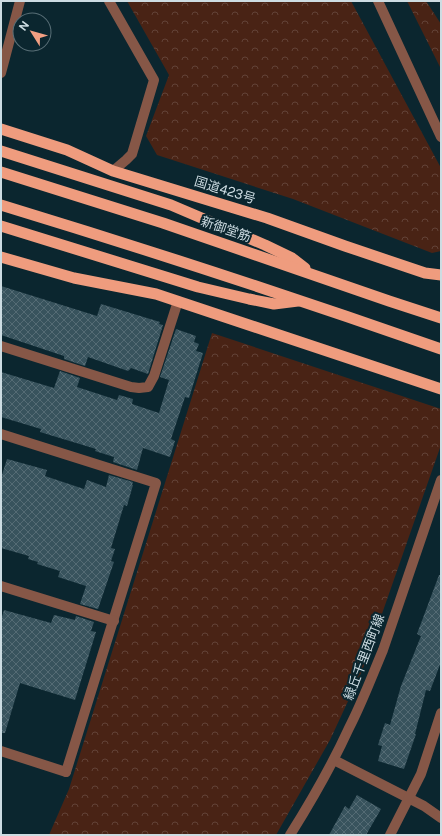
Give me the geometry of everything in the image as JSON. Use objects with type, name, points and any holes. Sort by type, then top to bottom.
[{"type":"highway","name":"国道423号","points":[[1,130],[66,150],[113,171],[267,218],[425,273],[440,275]]},
{"type":"highway","points":[[1,151],[171,205],[265,244],[292,258],[311,274]]},
{"type":"highway","name":"新御堂筋","points":[[1,172],[163,223],[441,318]]},
{"type":"highway","points":[[1,205],[162,254],[441,349]]},
{"type":"highway","points":[[1,226],[198,287],[274,304],[303,301]]},
{"type":"highway","points":[[1,257],[58,274],[145,291],[441,389]]},
{"type":"street","points":[[1,73],[20,1]]},
{"type":"street","points":[[109,1],[154,80],[132,154],[113,171]]},
{"type":"street","points":[[378,1],[441,137]]},
{"type":"street","points":[[1,346],[131,386],[143,388],[148,387],[154,376],[178,301]]},
{"type":"street","points":[[1,434],[156,483],[66,772],[1,750]]},
{"type":"street","name":"緑丘千里西町線","points":[[290,835],[319,788],[350,728],[383,650],[441,480]]},
{"type":"street","points":[[1,586],[114,621]]},
{"type":"street","points":[[390,835],[421,774],[441,713]]},
{"type":"street","points":[[334,760],[424,806],[441,818]]},
{"type":"green space","points":[[127,1],[351,1],[441,168],[441,251],[432,253],[293,199],[157,155],[146,136],[169,75]]},
{"type":"green space","points":[[407,1],[426,1],[441,24],[441,69]]},
{"type":"green space","points":[[212,333],[441,409],[441,445],[362,671],[330,740],[276,835],[49,835],[69,789]]},
{"type":"building","points":[[1,286],[97,316],[101,304],[160,322],[159,324],[163,325],[148,374],[131,368],[128,371],[88,357],[85,366],[64,359],[64,356],[1,335]]},
{"type":"building","points":[[176,329],[196,336],[194,342],[199,344],[196,351],[203,353],[189,398],[185,397],[171,439],[175,441],[170,457],[143,448],[137,470],[113,462],[114,457],[95,451],[96,449],[40,432],[41,429],[1,417],[1,372],[54,388],[60,371],[80,378],[77,387],[117,400],[119,395],[133,399],[132,404],[159,413],[169,380],[160,377]]},
{"type":"building","points":[[7,459],[47,470],[45,476],[84,489],[87,480],[106,487],[109,475],[133,482],[127,506],[124,505],[111,548],[115,549],[111,561],[114,562],[98,609],[80,604],[86,586],[58,577],[60,571],[37,564],[38,562],[28,559],[29,556],[1,548],[1,478]]},
{"type":"building","points":[[439,575],[441,575],[441,662],[430,691],[426,690],[416,734],[404,769],[378,761],[382,746],[378,745],[385,723],[390,725],[401,686],[421,636],[417,634]]},
{"type":"building","points":[[4,610],[51,623],[54,615],[75,620],[76,616],[94,622],[91,631],[96,632],[75,700],[20,683],[5,733],[1,733],[1,620]]},
{"type":"building","points":[[357,795],[381,809],[366,835],[329,835],[345,806],[349,809]]}]
